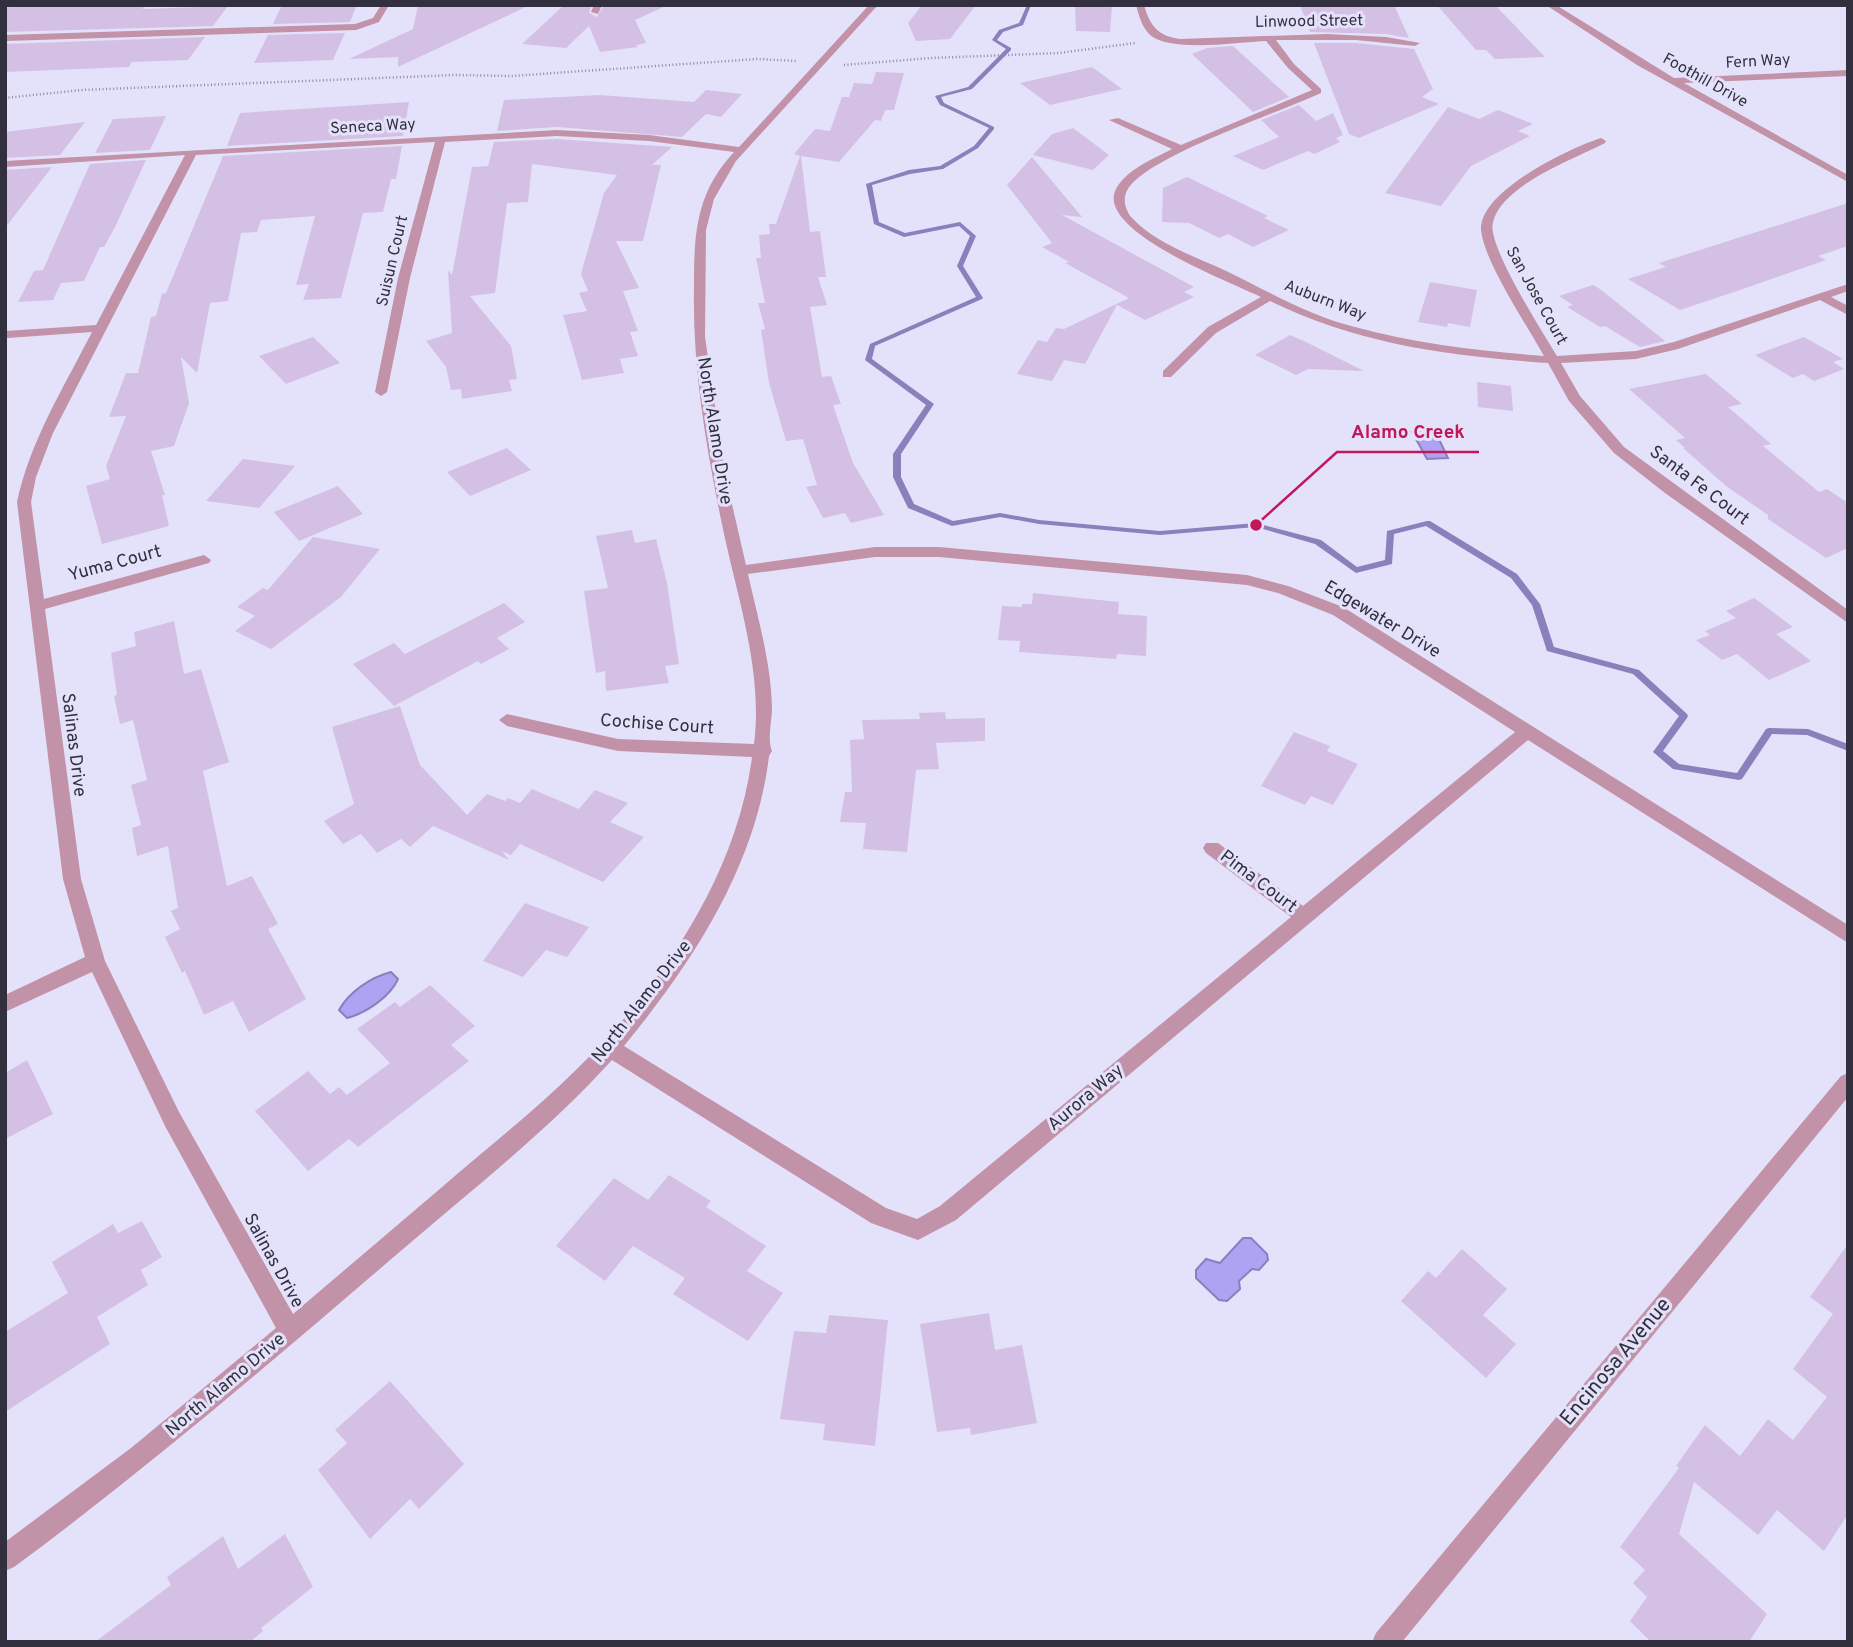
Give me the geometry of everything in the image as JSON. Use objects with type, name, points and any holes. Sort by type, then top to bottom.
[{"type":"street","points":[[5,38],[356,27],[376,20],[385,5]]},
{"type":"street","name":"North Alamo Drive","points":[[5,1558],[165,1436],[551,1107],[611,1048],[664,980],[723,883],[744,831],[764,751],[766,703],[763,675],[718,474],[712,433],[699,337],[697,264],[700,230],[709,199],[719,179],[742,150],[874,5]]},
{"type":"street","points":[[1140,5],[1144,23],[1161,40]]},
{"type":"street","name":"Foothill Drive","points":[[1550,5],[1671,81],[1848,179]]},
{"type":"street","name":"Linwood Street","points":[[1161,40],[1180,42],[1345,36],[1415,43]]},
{"type":"street","name":"Auburn Way","points":[[1269,38],[1291,66],[1318,91],[1154,161],[1126,180],[1120,191],[1119,204],[1125,216],[1153,240],[1269,297],[1350,330],[1458,354],[1554,360],[1636,355],[1678,345],[1848,287]]},
{"type":"street","name":"Fern Way","points":[[1671,81],[1848,73]]},
{"type":"street","points":[[1114,120],[1181,149]]},
{"type":"street","name":"Seneca Way","points":[[5,164],[585,133],[742,150]]},
{"type":"street","name":"Suisun Court","points":[[381,392],[404,278],[441,139]]},
{"type":"street","name":"San Jose Court","points":[[1554,360],[1496,259],[1488,240],[1488,222],[1502,197],[1521,183],[1601,141]]},
{"type":"street","name":"Salinas Drive","points":[[192,152],[46,433],[29,477],[24,502],[72,879],[96,961],[172,1119],[290,1332]]},
{"type":"street","points":[[1821,296],[1848,312]]},
{"type":"street","points":[[1167,374],[1212,330],[1269,297]]},
{"type":"street","points":[[8,334],[99,328]]},
{"type":"street","name":"Santa Fe Court","points":[[1554,360],[1574,398],[1619,450],[1670,491],[1848,618]]},
{"type":"street","name":"Edgewater Drive","points":[[741,570],[875,552],[939,552],[1247,580],[1283,589],[1338,611],[1848,935]]},
{"type":"street","name":"Yuma Court","points":[[36,606],[204,560]]},
{"type":"street","name":"Cochise Court","points":[[508,720],[618,745],[764,751]]},
{"type":"street","name":"Aurora Way","points":[[611,1048],[878,1216],[918,1230],[948,1213],[1526,732]]},
{"type":"street","name":"Pima Court","points":[[1212,848],[1304,917]]},
{"type":"street","points":[[5,1004],[96,961]]},
{"type":"street","name":"Encinosa Avenue","points":[[1385,1642],[1848,1082]]},
{"type":"path","points":[[5,98],[95,90],[455,75],[511,76],[757,59],[860,65],[1013,56],[1161,40]]},
{"type":"shaded area","points":[[1435,431],[1448,458],[1427,459],[1412,432]]},
{"type":"shaded area","points":[[391,972],[398,979],[377,1003],[347,1018],[339,1010],[361,986]]},
{"type":"shaded area","points":[[1243,1238],[1251,1238],[1267,1254],[1268,1260],[1259,1270],[1252,1269],[1239,1281],[1240,1289],[1227,1301],[1219,1300],[1196,1278],[1196,1270],[1206,1259],[1220,1263]]},
{"type":"building","points":[[19,5],[145,5],[143,9],[228,6],[213,26],[5,32],[5,8]]},
{"type":"building","points":[[282,5],[357,5],[350,22],[273,24]]},
{"type":"building","points":[[418,5],[530,5],[398,67],[398,57],[349,59],[413,29]]},
{"type":"building","points":[[564,5],[591,5],[589,13],[597,17],[604,5],[668,5],[635,20],[646,43],[636,45],[638,47],[600,52],[589,26],[566,48],[522,44]]},
{"type":"building","points":[[922,5],[976,5],[950,39],[916,41],[908,23]]},
{"type":"building","points":[[1075,5],[1112,5],[1110,32],[1076,31]]},
{"type":"building","points":[[1300,5],[1395,7],[1409,38],[1386,34],[1310,32]]},
{"type":"building","points":[[1437,5],[1495,5],[1545,57],[1495,59],[1486,50],[1476,50]]},
{"type":"building","points":[[345,33],[333,60],[254,63],[268,35]]},
{"type":"building","points":[[205,37],[188,60],[132,62],[129,67],[5,72],[5,44]]},
{"type":"building","points":[[1314,43],[1356,43],[1414,49],[1433,89],[1422,97],[1439,104],[1359,138],[1349,134]]},
{"type":"building","points":[[1233,46],[1289,97],[1253,112],[1192,54],[1207,48]]},
{"type":"building","points":[[1092,67],[1122,89],[1050,105],[1020,83]]},
{"type":"building","points":[[876,72],[904,73],[894,110],[885,110],[881,121],[875,120],[839,162],[801,156],[810,232],[820,231],[826,277],[818,277],[827,305],[810,307],[822,377],[831,376],[841,404],[833,405],[853,463],[884,515],[851,523],[845,513],[823,518],[806,487],[817,485],[803,439],[786,441],[769,383],[761,330],[765,329],[758,303],[765,303],[756,258],[761,258],[759,235],[770,234],[769,224],[776,224],[800,156],[794,154],[815,129],[830,131],[842,97],[849,97],[854,83],[872,84]]},
{"type":"building","points":[[706,90],[742,94],[721,117],[706,114],[682,137],[557,127],[497,131],[504,100],[600,95],[694,102]]},
{"type":"building","points":[[409,102],[403,136],[227,146],[240,113]]},
{"type":"building","points":[[1299,105],[1316,121],[1333,113],[1343,135],[1336,138],[1340,142],[1314,154],[1308,151],[1263,170],[1233,156],[1279,137],[1261,120]]},
{"type":"building","points":[[1448,107],[1479,119],[1498,110],[1533,124],[1518,131],[1530,136],[1471,166],[1441,206],[1385,193]]},
{"type":"building","points":[[166,116],[150,150],[95,153],[113,119]]},
{"type":"building","points":[[85,122],[60,155],[5,158],[5,132]]},
{"type":"building","points":[[1073,128],[1109,155],[1093,170],[1033,155],[1052,134]]},
{"type":"building","points":[[557,139],[672,147],[652,165],[661,165],[643,241],[616,241],[639,288],[623,291],[638,331],[630,332],[638,356],[620,359],[624,373],[582,380],[563,315],[587,311],[579,293],[588,291],[581,274],[604,193],[617,175],[532,164],[528,202],[507,203],[495,293],[470,296],[511,346],[517,379],[509,380],[512,391],[462,399],[461,389],[451,390],[446,367],[426,341],[452,333],[448,270],[452,275],[472,167],[488,166],[494,142]]},
{"type":"building","points":[[402,146],[396,179],[391,179],[383,212],[363,213],[341,298],[303,300],[309,284],[296,285],[315,216],[261,220],[257,232],[241,233],[228,301],[210,303],[197,373],[181,357],[189,403],[174,446],[151,451],[165,495],[162,495],[169,526],[102,544],[86,486],[110,479],[106,466],[126,416],[109,417],[126,373],[138,373],[151,317],[156,316],[162,294],[166,293],[223,156]]},
{"type":"building","points":[[1032,157],[1082,217],[1062,215],[1194,287],[1184,292],[1194,297],[1145,320],[1117,305],[1085,364],[1064,360],[1052,381],[1017,374],[1038,340],[1047,342],[1056,328],[1064,329],[1129,298],[1065,263],[1069,262],[1042,247],[1052,243],[1007,185]]},
{"type":"building","points":[[146,160],[115,227],[104,247],[100,247],[84,281],[61,283],[53,300],[18,302],[34,271],[43,270],[90,164]]},
{"type":"building","points":[[52,167],[5,228],[5,170]]},
{"type":"building","points":[[1187,177],[1268,216],[1264,218],[1289,230],[1253,247],[1228,234],[1219,238],[1189,223],[1162,222],[1163,188]]},
{"type":"building","points":[[1848,203],[1848,246],[1818,256],[1826,260],[1740,290],[1680,310],[1628,279],[1666,267],[1659,263]]},
{"type":"building","points":[[1430,282],[1477,290],[1470,327],[1448,323],[1447,327],[1418,322]]},
{"type":"building","points":[[1593,285],[1665,341],[1640,347],[1567,307],[1573,305],[1559,296]]},
{"type":"building","points":[[1290,335],[1364,371],[1308,369],[1296,375],[1255,355]]},
{"type":"building","points":[[313,337],[340,363],[286,384],[259,356]]},
{"type":"building","points":[[1804,337],[1843,359],[1833,362],[1844,369],[1814,381],[1803,374],[1793,378],[1755,355]]},
{"type":"building","points":[[1706,374],[1742,404],[1728,407],[1771,444],[1763,446],[1819,492],[1827,489],[1848,503],[1848,548],[1826,558],[1768,519],[1768,515],[1726,486],[1683,448],[1676,440],[1685,438],[1629,389]]},
{"type":"building","points":[[1477,382],[1511,386],[1513,411],[1478,407]]},
{"type":"building","points":[[507,448],[531,470],[470,496],[447,472]]},
{"type":"building","points":[[243,459],[295,466],[259,508],[206,501]]},
{"type":"building","points":[[338,486],[363,514],[299,541],[274,512]]},
{"type":"building","points":[[632,530],[635,543],[656,539],[667,583],[679,664],[665,666],[669,683],[606,691],[605,671],[596,673],[584,591],[608,588],[596,536]]},
{"type":"building","points":[[313,537],[380,549],[341,597],[271,649],[235,631],[255,616],[237,607],[263,588],[268,590]]},
{"type":"building","points":[[1033,593],[1119,602],[1118,614],[1147,616],[1146,656],[1117,654],[1116,659],[1019,652],[1020,641],[998,640],[1002,606],[1022,607],[1022,604],[1032,604]]},
{"type":"building","points":[[1754,598],[1793,627],[1776,634],[1811,661],[1769,680],[1737,654],[1722,660],[1696,640],[1710,635],[1705,631],[1736,618],[1726,611]]},
{"type":"building","points":[[504,603],[525,622],[497,638],[509,649],[481,664],[478,661],[394,706],[353,664],[394,643],[405,654]]},
{"type":"building","points":[[174,621],[184,674],[201,669],[229,762],[203,771],[227,886],[252,876],[278,924],[268,929],[306,999],[249,1032],[233,1001],[204,1015],[185,971],[182,973],[165,937],[180,929],[171,911],[178,908],[168,846],[137,856],[132,828],[141,825],[131,785],[147,780],[133,720],[120,724],[114,696],[117,695],[111,653],[136,646],[134,632]]},
{"type":"building","points":[[400,706],[420,765],[467,815],[487,794],[520,803],[532,789],[579,809],[595,790],[628,803],[610,822],[644,837],[603,882],[520,844],[511,855],[502,851],[509,860],[433,826],[410,847],[401,839],[377,853],[361,834],[343,844],[324,821],[354,804],[332,727]]},
{"type":"building","points":[[945,712],[946,719],[985,718],[985,741],[936,743],[939,769],[916,770],[907,852],[863,849],[866,823],[840,822],[845,792],[852,792],[850,740],[864,739],[862,720],[920,719],[919,713]]},
{"type":"building","points":[[1294,732],[1330,746],[1327,751],[1358,764],[1333,805],[1311,796],[1305,805],[1261,786]]},
{"type":"building","points":[[525,903],[589,927],[567,957],[546,950],[523,977],[483,961]]},
{"type":"building","points":[[430,985],[475,1026],[451,1045],[469,1061],[358,1147],[349,1139],[308,1171],[255,1111],[308,1071],[330,1094],[339,1087],[347,1095],[390,1063],[357,1029],[395,1002],[400,1007]]},
{"type":"building","points":[[27,1060],[53,1114],[5,1139],[5,1073]]},
{"type":"building","points":[[669,1175],[711,1201],[706,1207],[766,1246],[747,1271],[783,1293],[748,1341],[673,1294],[685,1278],[633,1246],[605,1281],[556,1246],[614,1178],[648,1200]]},
{"type":"building","points":[[142,1221],[162,1257],[141,1270],[148,1285],[97,1317],[110,1344],[5,1412],[5,1332],[68,1293],[52,1262],[113,1224],[118,1233]]},
{"type":"building","points":[[1848,1244],[1848,1514],[1824,1551],[1777,1510],[1758,1535],[1694,1482],[1679,1534],[1767,1614],[1749,1642],[1651,1642],[1630,1621],[1647,1597],[1633,1583],[1645,1570],[1620,1547],[1679,1468],[1676,1466],[1705,1425],[1740,1456],[1768,1419],[1793,1440],[1827,1397],[1793,1369],[1833,1314],[1810,1297]]},
{"type":"building","points":[[1462,1249],[1507,1289],[1483,1315],[1516,1344],[1486,1378],[1401,1301],[1428,1271],[1436,1278]]},
{"type":"building","points":[[989,1313],[995,1350],[1022,1345],[1037,1423],[971,1435],[970,1428],[937,1432],[920,1324]]},
{"type":"building","points":[[829,1315],[888,1320],[875,1446],[823,1440],[825,1424],[780,1419],[794,1331],[826,1333]]},
{"type":"building","points":[[390,1381],[464,1464],[419,1509],[410,1499],[370,1539],[318,1470],[347,1443],[335,1430]]},
{"type":"building","points":[[285,1534],[313,1587],[261,1628],[263,1631],[250,1642],[95,1642],[171,1585],[167,1577],[223,1536],[238,1569]]},
{"type":"waterway","points":[[1029,5],[1021,24],[1001,31],[994,40],[1009,49],[970,88],[938,96],[942,104],[992,128],[976,147],[941,168],[909,172],[869,184],[876,223],[904,235],[960,224],[973,236],[960,266],[980,298],[872,345],[868,360],[930,404],[897,454],[897,477],[911,506],[952,524],[1000,515],[1039,522],[1160,533],[1256,525],[1318,542],[1356,570],[1389,562],[1390,533],[1427,523],[1514,576],[1536,604],[1550,649],[1636,672],[1684,716],[1658,752],[1676,767],[1739,777],[1769,731],[1808,732],[1848,748]]},
{"type":"place","name":"Alamo Creek","points":[[1256,525]]}]
